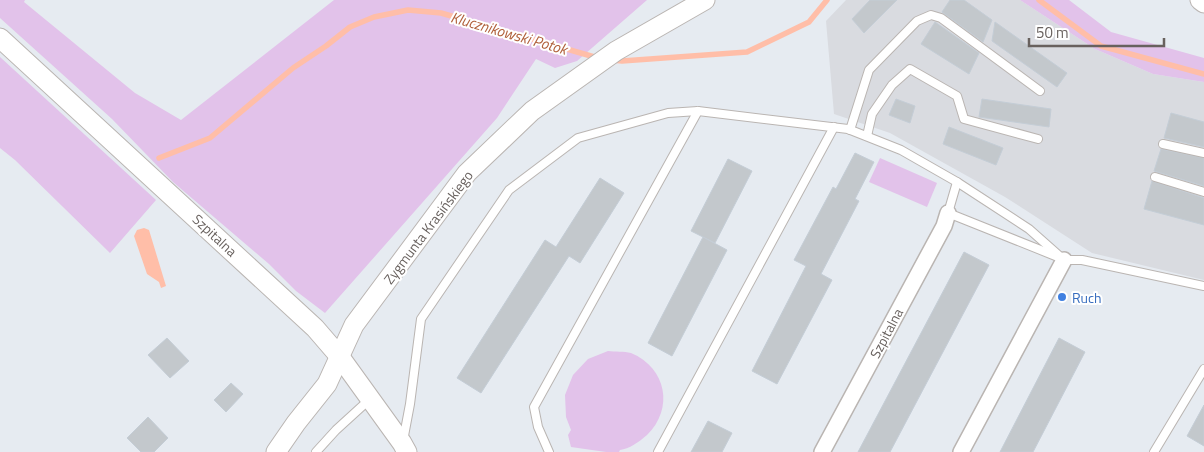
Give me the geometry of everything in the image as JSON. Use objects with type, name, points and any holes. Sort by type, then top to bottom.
[{"type":"street","name":"Zygmunta Krasińskiego","points":[[276,452],[327,384],[354,324],[467,173],[540,106],[616,51],[705,0]]},
{"type":"street","points":[[1200,0],[1204,3]]},
{"type":"street","name":"Szpitalna","points":[[0,38],[308,321],[340,357],[405,447]]},
{"type":"street","name":"Szpitalna","points":[[822,452],[944,226],[948,213]]},
{"type":"street","points":[[961,452],[1064,260]]},
{"type":"lane","points":[[850,130],[869,70],[917,22],[931,15],[940,18],[1040,90]]},
{"type":"lane","points":[[867,136],[872,114],[892,85],[910,69],[957,96],[964,119],[1038,139]]},
{"type":"lane","points":[[549,452],[538,427],[534,407],[698,111]]},
{"type":"lane","points":[[405,447],[421,319],[509,190],[578,138],[668,113],[698,111],[850,130],[902,150],[957,182],[1028,229],[1064,260]]},
{"type":"lane","points":[[658,452],[834,127]]},
{"type":"lane","points":[[1163,144],[1204,153]]},
{"type":"lane","points":[[1155,177],[1204,192]]},
{"type":"lane","points":[[957,182],[948,213],[1064,260],[1082,260],[1204,286]]},
{"type":"lane","points":[[1154,452],[1204,369]]},
{"type":"lane","points":[[316,452],[336,430],[370,399]]},
{"type":"shaded area","points":[[0,0],[25,0],[24,2],[135,93],[181,120],[334,0],[647,0],[577,61],[555,68],[536,59],[497,118],[325,313],[296,291],[269,264],[173,182],[112,119],[0,18]]},
{"type":"shaded area","points":[[846,0],[1020,0],[1095,49],[1153,74],[1204,82],[1204,280],[1092,253],[1005,197],[890,133],[834,114],[826,21]]},
{"type":"shaded area","points":[[1020,0],[1069,0],[1111,32],[1204,58],[1204,82],[1153,74],[1095,49]]},
{"type":"shaded area","points":[[0,57],[156,200],[110,253],[15,160],[0,148]]},
{"type":"shaded area","points":[[880,158],[937,183],[927,207],[869,182]]},
{"type":"shaded area","points":[[144,228],[149,230],[166,286],[161,288],[159,282],[147,274],[134,236],[137,230]]},
{"type":"shaded area","points":[[608,351],[631,353],[652,368],[663,390],[661,413],[656,425],[647,435],[634,445],[619,452],[571,447],[568,435],[571,430],[566,417],[565,395],[573,375],[588,359]]},
{"type":"building","points":[[870,0],[897,0],[864,33],[852,19]]},
{"type":"building","points":[[950,0],[964,0],[992,20],[983,42],[942,12]]},
{"type":"building","points":[[935,22],[979,53],[969,74],[921,44]]},
{"type":"building","points":[[995,22],[1067,73],[1057,87],[992,41]]},
{"type":"building","points":[[896,99],[915,106],[910,123],[889,115]]},
{"type":"building","points":[[982,99],[1051,109],[1049,127],[979,117]]},
{"type":"building","points":[[1171,113],[1204,122],[1204,147],[1164,138]]},
{"type":"building","points":[[949,127],[1003,148],[996,165],[943,144]]},
{"type":"building","points":[[1161,149],[1204,158],[1204,186],[1154,171]]},
{"type":"building","points":[[855,153],[874,162],[855,199],[859,201],[821,274],[832,280],[777,384],[752,371],[806,266],[794,260],[833,187],[836,189]]},
{"type":"building","points":[[728,159],[752,171],[715,243],[691,231]]},
{"type":"building","points":[[600,178],[624,193],[580,263],[569,256],[481,393],[457,378],[545,240],[556,247]]},
{"type":"building","points":[[1152,181],[1204,198],[1204,225],[1144,209]]},
{"type":"building","points":[[703,237],[727,250],[672,356],[648,343]]},
{"type":"building","points":[[964,252],[989,265],[890,452],[858,452]]},
{"type":"building","points":[[167,338],[189,361],[170,378],[148,355]]},
{"type":"building","points":[[1059,338],[1085,352],[1033,452],[1000,452]]},
{"type":"building","points":[[231,383],[243,394],[226,412],[214,400]]},
{"type":"building","points":[[1204,405],[1204,446],[1187,436]]},
{"type":"building","points":[[148,417],[168,438],[154,452],[141,452],[127,438]]},
{"type":"building","points":[[708,421],[732,433],[722,452],[691,452]]},
{"type":"waterway","name":"Klucznikowski Potok","points":[[612,60],[622,61],[747,52],[809,22],[827,0]]},
{"type":"waterway","name":"Klucznikowski Potok","points":[[1039,0],[1101,46],[1204,74]]},
{"type":"waterway","name":"Klucznikowski Potok","points":[[159,158],[210,138],[293,68],[350,27],[374,17],[408,10],[441,13],[598,58]]},
{"type":"place","name":"Ruch","points":[[1062,297]]}]
